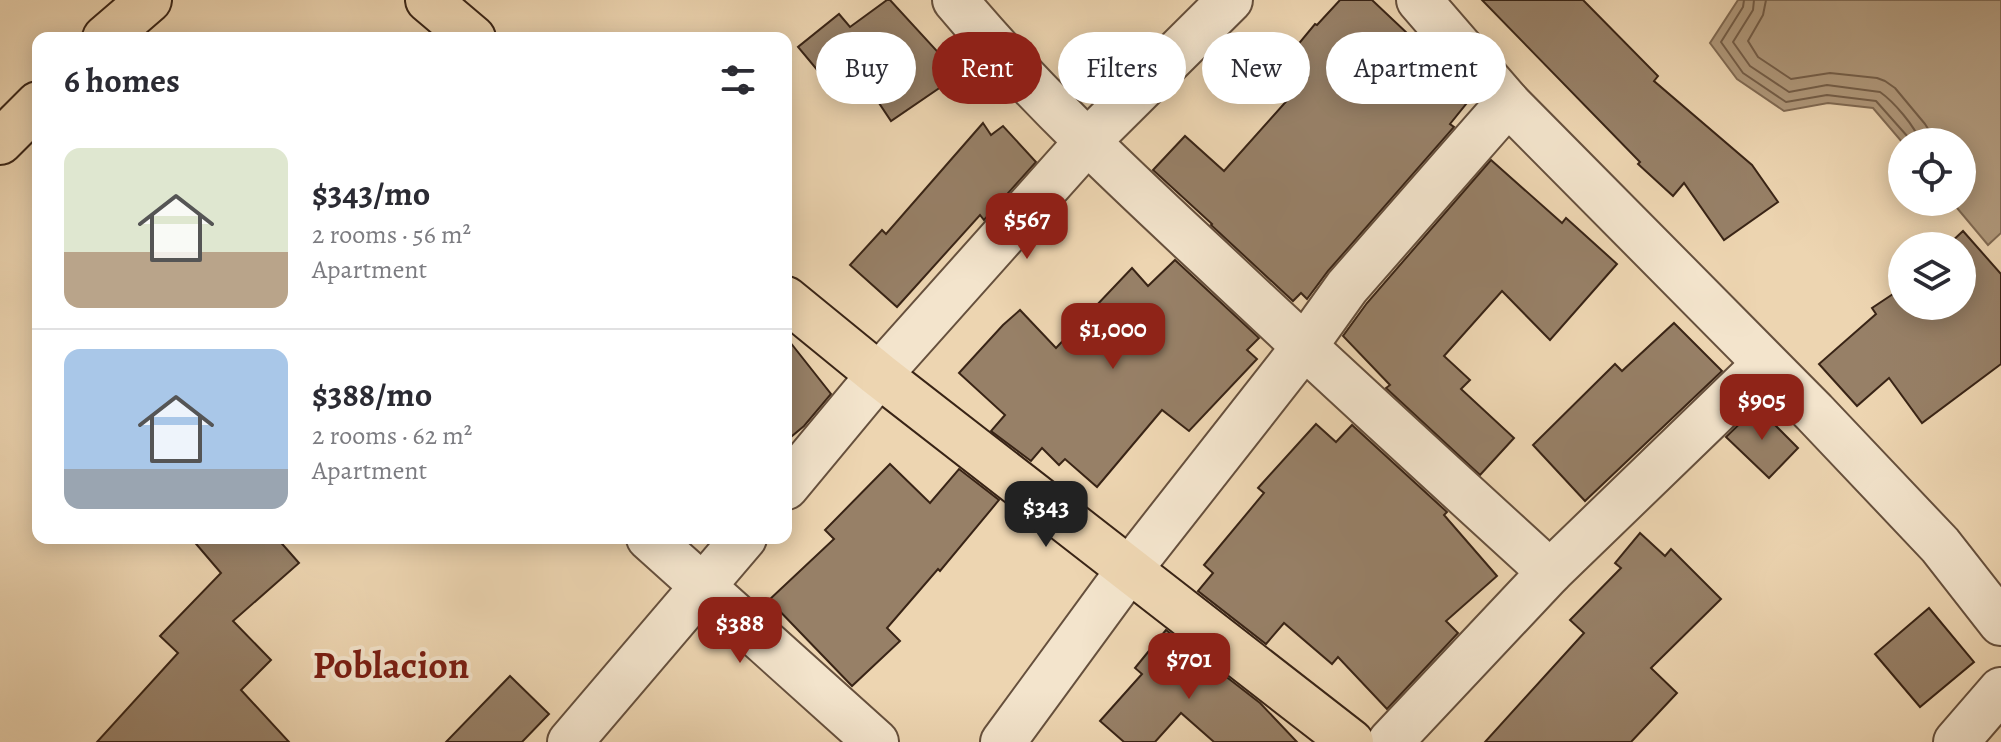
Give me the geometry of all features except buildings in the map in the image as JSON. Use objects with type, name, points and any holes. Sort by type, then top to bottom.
[{"type":"main road","points":[[112,32],[149,0]]},
{"type":"main road","points":[[428,0],[466,32]]},
{"type":"main road","points":[[0,142],[32,110]]},
{"type":"main road","points":[[792,304],[1351,742]]},
{"type":"street","points":[[955,0],[996,48],[1087,142],[1304,347],[1550,572]]},
{"type":"street","points":[[792,480],[879,375],[1087,142],[1230,0]]},
{"type":"street","points":[[1419,0],[1508,103],[1940,545],[2001,623]]},
{"type":"street","points":[[1003,742],[1129,570],[1304,347],[1347,287],[1508,103]]},
{"type":"street","points":[[1390,742],[1550,572],[1765,364]]},
{"type":"street","points":[[656,544],[876,742]]},
{"type":"street","points":[[570,742],[739,544]]},
{"type":"street","points":[[1956,742],[2001,690]]},
{"type":"water","points":[[1738,0],[2001,0],[2001,233],[1988,245],[1964,216],[1976,216],[1976,128],[1890,128],[1873,108],[1828,103],[1784,111],[1737,79],[1710,43]]},
{"type":"district","name":"Poblacion","points":[[391,665]]}]
